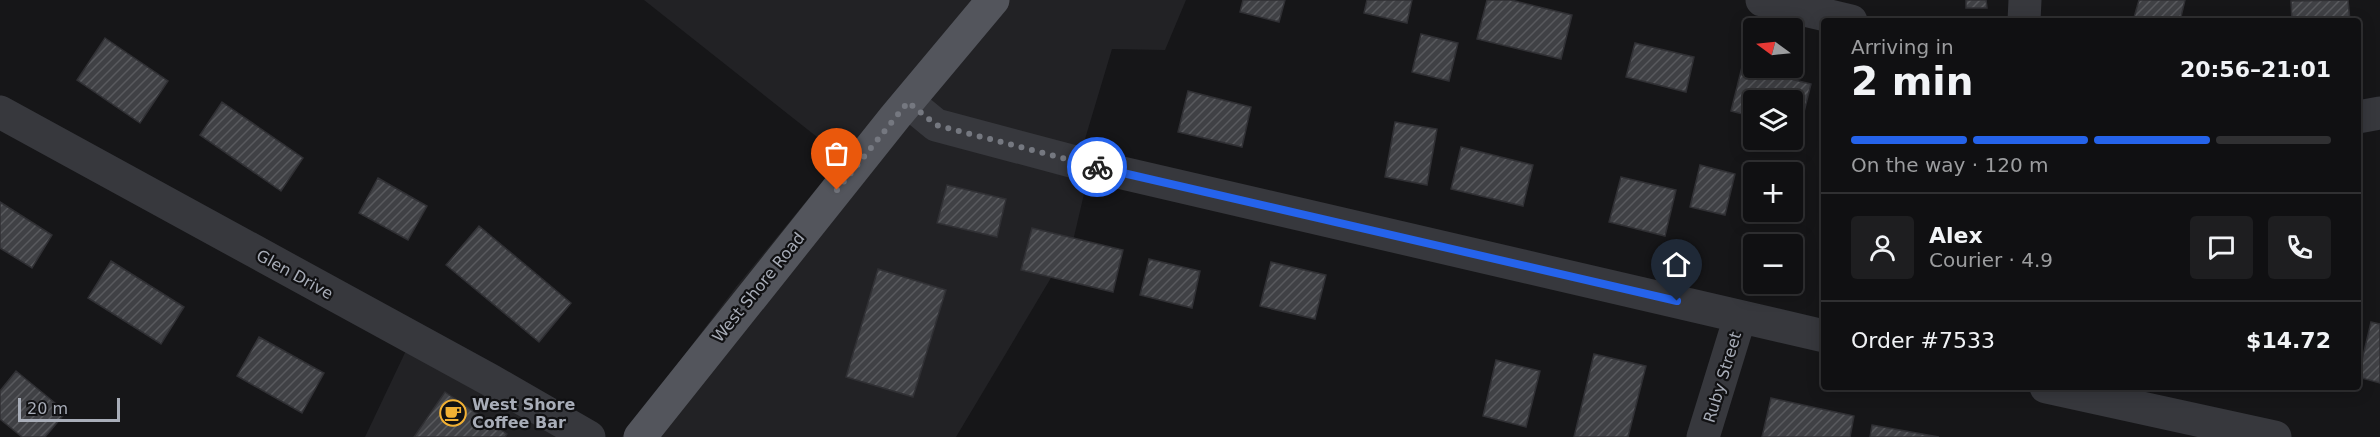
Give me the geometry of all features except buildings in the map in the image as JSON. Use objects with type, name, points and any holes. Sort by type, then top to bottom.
[{"type":"main road","name":"West Shore Road","points":[[640,437],[908,102],[993,0]]},
{"type":"street","points":[[1762,0],[1838,18]]},
{"type":"street","points":[[2024,18],[2025,0]]},
{"type":"street","points":[[908,102],[936,125],[1075,162],[1821,335]]},
{"type":"street","name":"Glen Drive","points":[[0,112],[490,380],[589,437]]},
{"type":"street","points":[[2361,116],[2380,113]]},
{"type":"street","points":[[2361,130],[2380,133]]},
{"type":"street","name":"Ruby Street","points":[[1703,437],[1740,317]]},
{"type":"street","points":[[2060,390],[2275,437]]},
{"type":"shaded area","points":[[644,0],[1186,0],[1165,50],[1112,49],[1082,149],[1091,164],[1073,241],[956,437],[622,437],[736,287],[840,160],[836,152]]},
{"type":"shaded area","points":[[412,338],[585,437],[365,437]]},
{"type":"way so far","points":[[837,190],[908,102],[936,125],[1097,167]]},
{"type":"place","name":"West Shore Coffee Bar","points":[[453,413]]},
{"type":"route","points":[[1097,167],[1677,301]]}]
